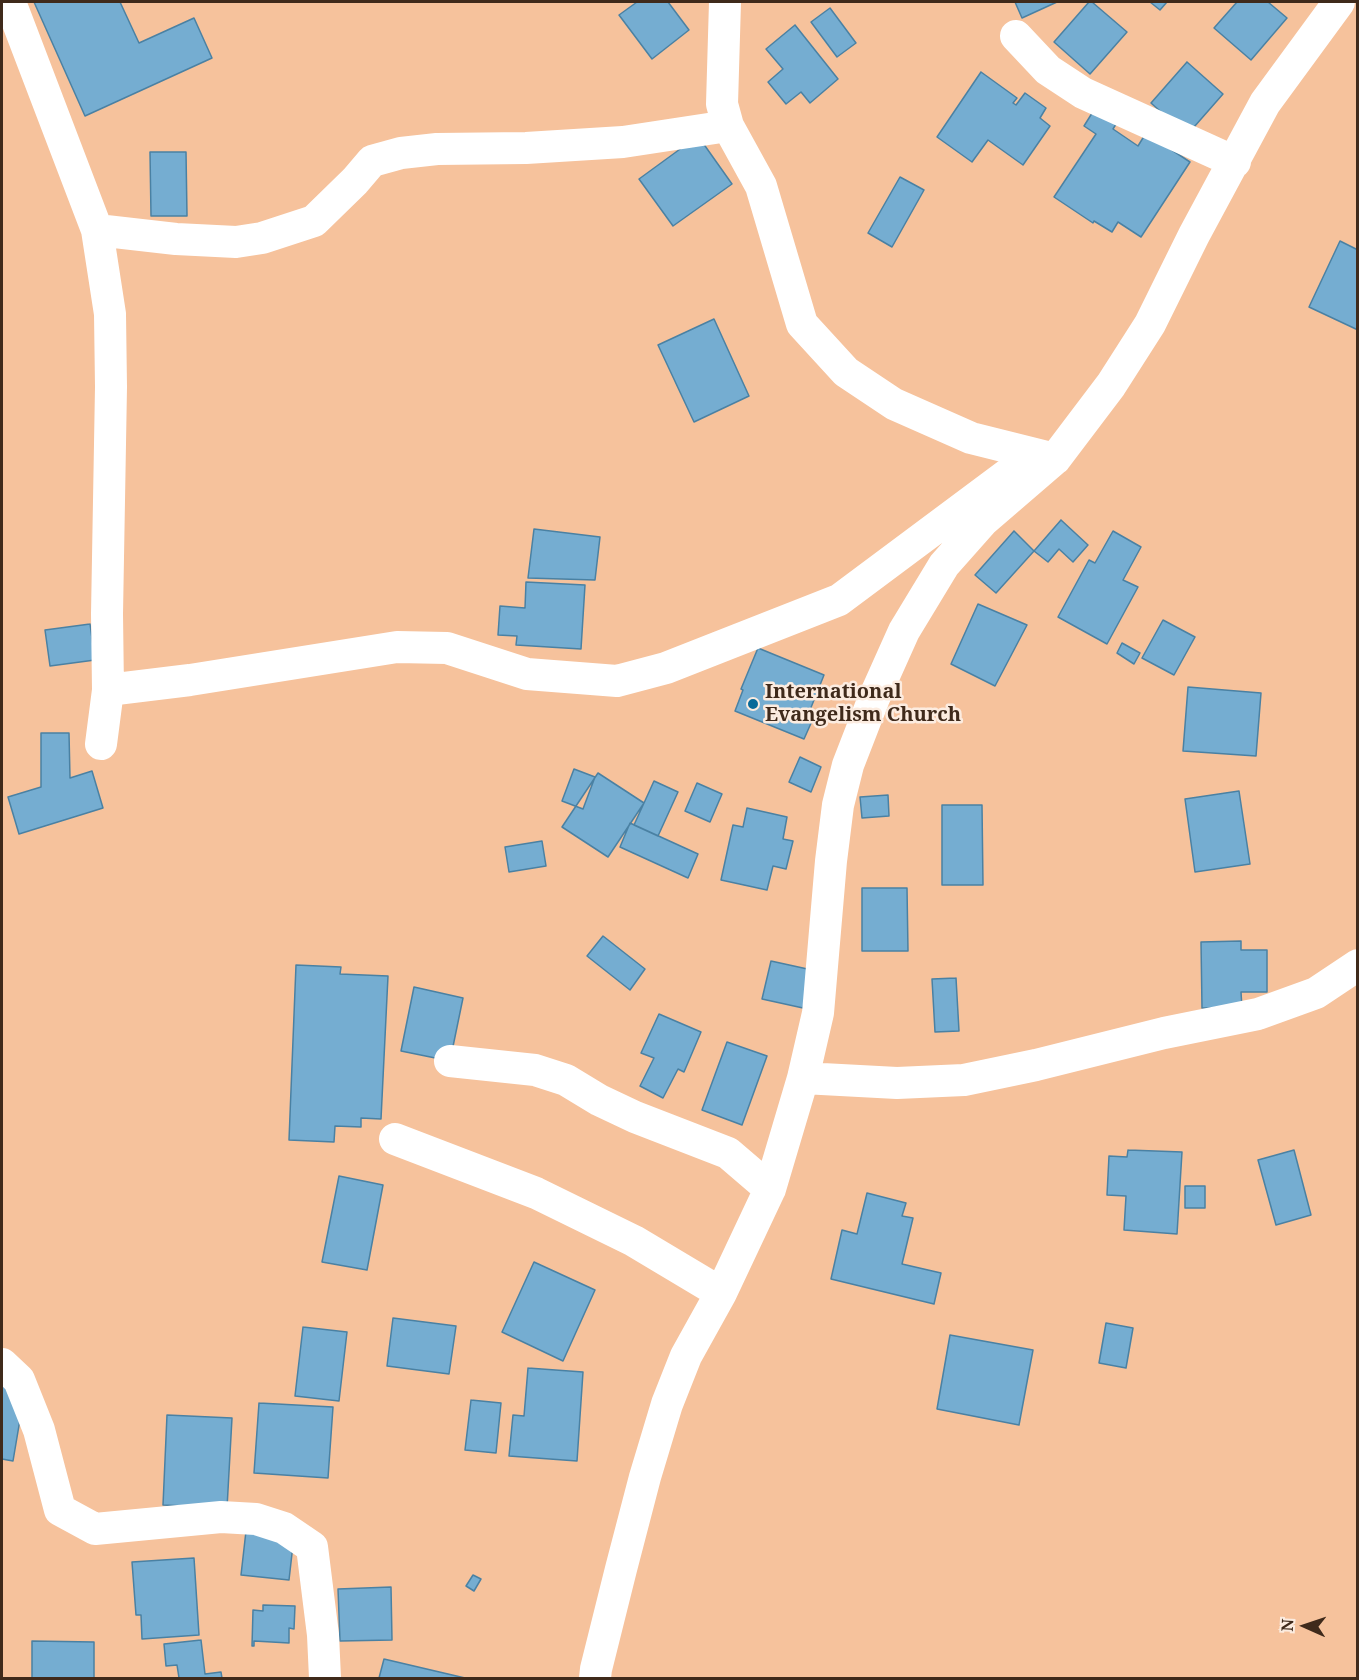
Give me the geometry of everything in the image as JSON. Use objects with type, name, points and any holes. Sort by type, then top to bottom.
[{"type":"street","points":[[10,2],[97,230],[110,314],[108,690],[101,744]]},
{"type":"street","points":[[725,2],[722,104],[728,126],[761,186],[802,324],[846,372],[894,404],[971,438],[1045,457]]},
{"type":"street","points":[[595,1678],[642,1488],[668,1404],[686,1356],[721,1293],[770,1189],[803,1078],[818,1013],[838,805],[848,765],[874,698],[904,631],[944,565],[1111,385],[1150,324],[1194,235],[1266,103],[1339,2]]},
{"type":"street","points":[[1016,36],[1048,70],[1083,93],[1234,162]]},
{"type":"street","points":[[97,230],[176,240],[236,242],[262,238],[314,221],[372,161],[401,153],[437,149],[526,148],[623,142],[728,126]]},
{"type":"street","points":[[108,690],[190,680],[397,647],[447,648],[527,674],[617,681],[666,668],[839,600],[1045,457]]},
{"type":"street","points":[[803,1078],[897,1083],[964,1080],[1036,1065],[1164,1033],[1258,1014],[1316,993],[1358,965]]},
{"type":"street","points":[[450,1061],[535,1070],[566,1080],[599,1100],[635,1117],[728,1154],[770,1189]]},
{"type":"street","points":[[395,1139],[536,1193],[634,1241],[721,1293]]},
{"type":"street","points":[[2,1364],[19,1380],[39,1430],[60,1510],[95,1529],[221,1517],[256,1519],[284,1528],[312,1547],[323,1635],[325,1678]]},
{"type":"building","points":[[34,2],[120,2],[139,43],[194,18],[212,58],[85,116]]},
{"type":"building","points":[[637,2],[668,2],[689,30],[652,59],[619,15]]},
{"type":"building","points":[[1015,2],[1057,2],[1022,18]]},
{"type":"building","points":[[1089,2],[1092,2],[1127,32],[1090,74],[1054,42]]},
{"type":"building","points":[[1150,2],[1167,2],[1160,10]]},
{"type":"building","points":[[1237,2],[1268,2],[1287,18],[1251,60],[1214,28]]},
{"type":"building","points":[[830,8],[856,43],[837,57],[811,22]]},
{"type":"building","points":[[795,25],[838,79],[810,103],[801,92],[786,104],[768,82],[783,69],[766,49]]},
{"type":"building","points":[[1187,62],[1223,94],[1187,135],[1151,103]]},
{"type":"building","points":[[981,72],[1017,98],[1013,103],[1016,105],[1025,93],[1046,108],[1040,118],[1050,126],[1023,165],[988,140],[972,162],[937,137]]},
{"type":"building","points":[[1099,102],[1121,116],[1113,129],[1138,146],[1146,133],[1190,162],[1141,237],[1118,222],[1112,232],[1094,221],[1093,223],[1054,197],[1096,134],[1084,126]]},
{"type":"building","points":[[698,136],[732,184],[673,226],[639,179]]},
{"type":"building","points":[[150,152],[186,152],[187,216],[151,216]]},
{"type":"building","points":[[900,177],[924,190],[892,247],[868,233]]},
{"type":"building","points":[[1340,241],[1358,250],[1358,330],[1309,307]]},
{"type":"building","points":[[714,319],[749,396],[694,422],[658,345]]},
{"type":"building","points":[[1061,520],[1088,545],[1073,562],[1059,549],[1048,562],[1034,551]]},
{"type":"building","points":[[534,529],[600,537],[595,580],[528,578]]},
{"type":"building","points":[[1014,531],[1034,551],[996,593],[975,575]]},
{"type":"building","points":[[1113,531],[1141,547],[1123,580],[1138,587],[1107,644],[1058,617],[1089,560],[1095,563]]},
{"type":"building","points":[[526,582],[585,585],[581,649],[516,645],[517,636],[498,635],[500,606],[525,608]]},
{"type":"building","points":[[978,604],[1027,625],[995,686],[951,664]]},
{"type":"building","points":[[1163,620],[1195,637],[1174,675],[1142,658]]},
{"type":"building","points":[[90,624],[95,660],[50,666],[45,630]]},
{"type":"building","points":[[1122,643],[1140,653],[1134,664],[1117,653]]},
{"type":"building","points":[[758,648],[824,675],[810,710],[816,712],[804,739],[735,711],[743,690],[741,689]]},
{"type":"building","points":[[1188,687],[1261,693],[1256,756],[1183,751]]},
{"type":"building","points":[[41,733],[69,733],[70,778],[92,771],[103,808],[19,834],[8,797],[41,787]]},
{"type":"building","points":[[800,757],[821,767],[811,792],[789,782]]},
{"type":"building","points":[[574,769],[595,777],[583,809],[562,801]]},
{"type":"building","points":[[598,773],[644,803],[608,857],[562,827]]},
{"type":"building","points":[[654,781],[678,792],[658,836],[634,825]]},
{"type":"building","points":[[697,783],[722,794],[710,822],[685,811]]},
{"type":"building","points":[[1239,791],[1250,864],[1195,872],[1185,799]]},
{"type":"building","points":[[888,795],[889,816],[862,818],[860,797]]},
{"type":"building","points":[[942,805],[982,805],[983,885],[942,885]]},
{"type":"building","points":[[747,808],[787,817],[783,839],[793,841],[786,869],[773,866],[767,890],[721,880],[733,825],[743,827]]},
{"type":"building","points":[[630,823],[698,854],[688,878],[620,847]]},
{"type":"building","points":[[542,841],[546,866],[509,872],[505,847]]},
{"type":"building","points":[[862,888],[907,888],[908,951],[862,951]]},
{"type":"building","points":[[603,936],[645,969],[630,990],[587,956]]},
{"type":"building","points":[[1241,941],[1241,950],[1267,950],[1267,992],[1241,992],[1242,1008],[1202,1008],[1201,942]]},
{"type":"building","points":[[771,961],[812,970],[803,1008],[762,999]]},
{"type":"building","points":[[296,965],[341,967],[340,974],[388,976],[381,1119],[361,1118],[361,1127],[335,1126],[334,1142],[289,1140]]},
{"type":"building","points":[[956,978],[959,1031],[935,1032],[932,979]]},
{"type":"building","points":[[414,987],[463,998],[450,1061],[401,1051]]},
{"type":"building","points":[[659,1014],[701,1032],[684,1072],[678,1069],[663,1098],[640,1086],[654,1058],[641,1053]]},
{"type":"building","points":[[727,1042],[767,1056],[742,1125],[702,1110]]},
{"type":"building","points":[[1128,1150],[1182,1152],[1177,1234],[1124,1230],[1126,1196],[1107,1195],[1109,1156],[1127,1157]]},
{"type":"building","points":[[1294,1150],[1311,1215],[1276,1225],[1258,1160]]},
{"type":"building","points":[[339,1176],[383,1185],[367,1270],[322,1262]]},
{"type":"building","points":[[1185,1186],[1205,1186],[1205,1208],[1185,1208]]},
{"type":"building","points":[[867,1193],[906,1203],[902,1216],[913,1218],[902,1264],[941,1273],[934,1304],[831,1279],[842,1230],[857,1234]]},
{"type":"building","points":[[534,1262],[595,1290],[563,1361],[502,1332]]},
{"type":"building","points":[[393,1318],[456,1326],[449,1374],[387,1366]]},
{"type":"building","points":[[1106,1323],[1133,1328],[1126,1368],[1099,1363]]},
{"type":"building","points":[[303,1327],[347,1332],[339,1401],[295,1396]]},
{"type":"building","points":[[950,1335],[1033,1350],[1019,1425],[937,1409]]},
{"type":"building","points":[[528,1368],[583,1372],[577,1461],[509,1456],[513,1415],[524,1416]]},
{"type":"building","points":[[2,1373],[27,1378],[13,1461],[2,1459]]},
{"type":"building","points":[[471,1400],[501,1403],[496,1453],[465,1450]]},
{"type":"building","points":[[259,1403],[333,1407],[328,1478],[254,1473]]},
{"type":"building","points":[[167,1415],[232,1418],[227,1508],[163,1505]]},
{"type":"building","points":[[246,1531],[294,1536],[289,1580],[241,1575]]},
{"type":"building","points":[[194,1558],[199,1635],[142,1639],[141,1615],[136,1615],[132,1562]]},
{"type":"building","points":[[473,1575],[481,1579],[474,1591],[466,1586]]},
{"type":"building","points":[[391,1587],[392,1640],[340,1641],[338,1589]]},
{"type":"building","points":[[263,1605],[295,1606],[294,1629],[289,1628],[289,1643],[254,1641],[254,1646],[252,1646],[253,1610],[263,1611]]},
{"type":"building","points":[[201,1640],[205,1674],[221,1672],[222,1678],[179,1678],[177,1665],[166,1666],[164,1644]]},
{"type":"building","points":[[32,1641],[94,1642],[94,1678],[32,1678]]},
{"type":"building","points":[[384,1659],[465,1678],[379,1678]]},
{"type":"place","name":"International Evangelism Church","points":[[753,704]]}]
